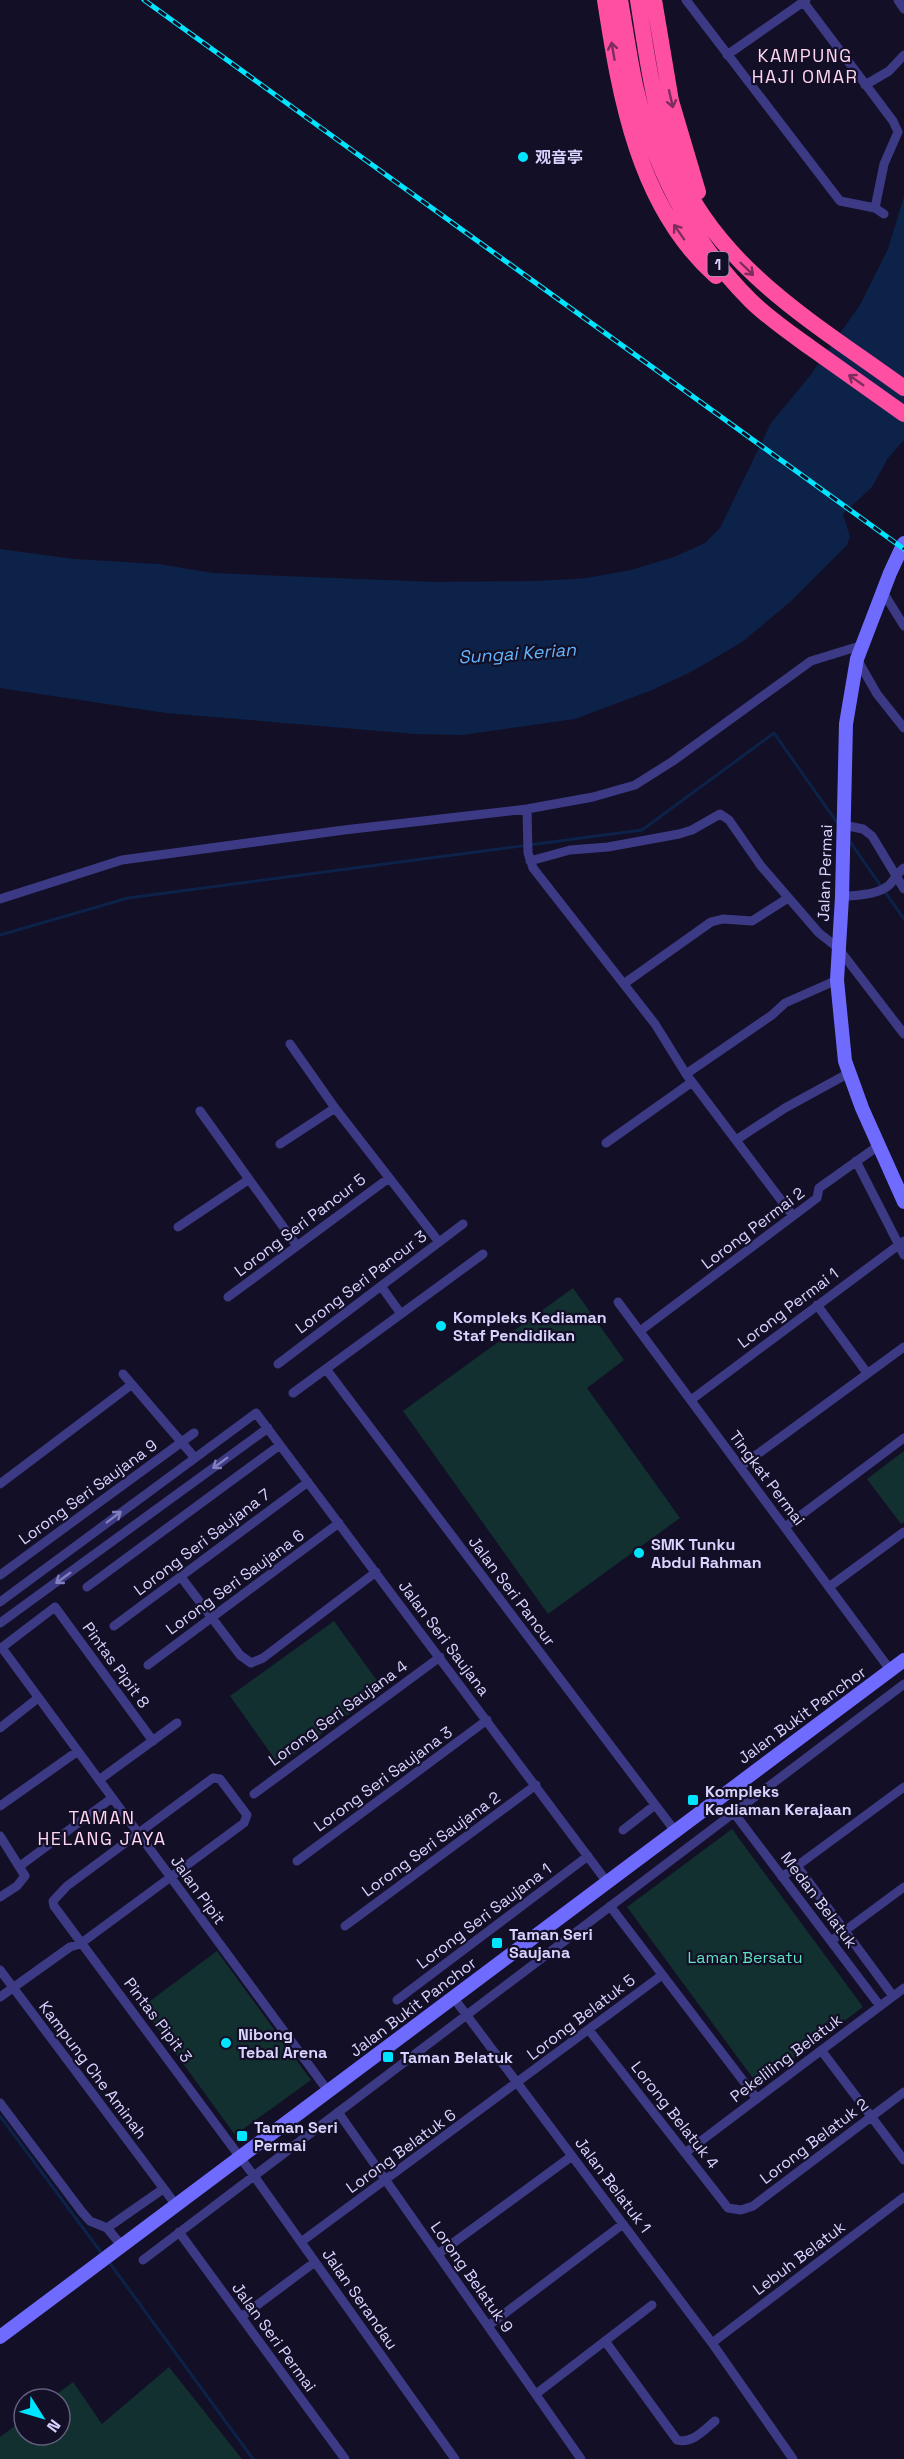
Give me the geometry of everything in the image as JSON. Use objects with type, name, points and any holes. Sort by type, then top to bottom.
[{"type":"highway","points":[[604,0],[626,119],[653,188],[672,222],[693,251],[727,286],[751,301]]},
{"type":"highway","name":"1","points":[[620,0],[635,85],[647,131],[671,173],[744,267],[804,315],[904,388]]},
{"type":"highway","name":"1","points":[[638,0],[671,173],[684,214],[711,255],[751,301],[792,334],[904,414]]},
{"type":"highway","points":[[654,0],[671,101],[710,225]]},
{"type":"main road","name":"Jalan Permai","points":[[904,543],[857,659],[846,724],[842,897],[837,980],[845,1061],[878,1146],[904,1202]]},
{"type":"main road","name":"Jalan Bukit Panchor","points":[[0,2337],[904,1660]]},
{"type":"street","points":[[686,0],[840,201],[875,208],[884,214]]},
{"type":"street","points":[[898,0],[904,9]]},
{"type":"street","points":[[727,55],[804,1],[893,121],[898,132],[884,164],[875,208]]},
{"type":"street","points":[[865,85],[889,71],[904,55]]},
{"type":"street","points":[[883,592],[904,626]]},
{"type":"street","points":[[0,899],[122,860],[344,830],[526,814],[635,785],[673,761],[811,661],[863,645]]},
{"type":"street","points":[[857,659],[877,694],[904,728]]},
{"type":"street","points":[[526,814],[532,868],[625,983],[655,1024],[689,1078],[793,1216]]},
{"type":"street","points":[[529,857],[608,847],[679,834],[692,830],[720,814],[729,820],[760,866],[788,898],[819,933],[838,948],[904,1034]]},
{"type":"street","points":[[843,825],[863,829],[872,836],[904,889]]},
{"type":"street","points":[[842,897],[888,886],[896,874],[904,868]]},
{"type":"street","points":[[625,983],[711,922],[723,919],[752,921],[788,898]]},
{"type":"street","points":[[606,1143],[785,1004],[837,980]]},
{"type":"street","points":[[290,1044],[335,1108],[439,1242]]},
{"type":"street","points":[[736,1140],[785,1108],[849,1072]]},
{"type":"street","points":[[280,1144],[335,1108]]},
{"type":"street","points":[[200,1112],[297,1246]]},
{"type":"street","name":"Lorong Permai 2","points":[[640,1331],[817,1198],[819,1188],[878,1146]]},
{"type":"street","points":[[856,1161],[901,1243],[904,1255]]},
{"type":"street","name":"Lorong Seri Pancur 5","points":[[228,1297],[389,1178]]},
{"type":"street","points":[[178,1227],[248,1180]]},
{"type":"street","name":"Lorong Seri Pancur 3","points":[[278,1364],[463,1224]]},
{"type":"street","name":"Lorong Permai 1","points":[[691,1400],[901,1243]]},
{"type":"street","points":[[293,1393],[483,1254]]},
{"type":"street","points":[[381,1286],[401,1314]]},
{"type":"street","name":"Tingkat Permai","points":[[618,1302],[891,1671]]},
{"type":"street","points":[[817,1305],[867,1373]]},
{"type":"street","points":[[740,1467],[904,1347]]},
{"type":"street","name":"Jalan Seri Pancur","points":[[326,1369],[675,1831]]},
{"type":"street","points":[[0,1602],[195,1458],[123,1374]]},
{"type":"street","points":[[0,1484],[131,1384]]},
{"type":"street","name":"Jalan Seri Saujana","points":[[195,1458],[256,1413],[441,1657],[607,1882]]},
{"type":"street","points":[[0,1623],[268,1428]]},
{"type":"street","name":"Lorong Seri Saujana 9","points":[[0,1575],[194,1433]]},
{"type":"street","points":[[784,1527],[904,1438]]},
{"type":"street","points":[[87,1587],[280,1445]]},
{"type":"street","name":"Lorong Seri Saujana 7","points":[[114,1626],[308,1482]]},
{"type":"street","name":"Lorong Seri Saujana 6","points":[[148,1665],[339,1524]]},
{"type":"street","points":[[829,1587],[904,1532]]},
{"type":"street","points":[[181,1577],[240,1655],[251,1663],[263,1658],[376,1572]]},
{"type":"street","name":"Pintas Pipit 8","points":[[1,1649],[55,1608],[153,1741]]},
{"type":"street","name":"Jalan Pipit","points":[[1,1649],[327,2091]]},
{"type":"street","name":"Lorong Seri Saujana 4","points":[[254,1794],[441,1657]]},
{"type":"street","points":[[143,2260],[904,1684]]},
{"type":"street","points":[[0,1728],[39,1698]]},
{"type":"street","name":"Lorong Seri Saujana 3","points":[[297,1861],[487,1720]]},
{"type":"street","points":[[99,1780],[177,1723]]},
{"type":"street","points":[[0,1806],[78,1751]]},
{"type":"street","points":[[0,1997],[70,1947],[80,1944],[171,1878],[244,1822],[247,1815],[220,1779],[213,1778],[138,1834]]},
{"type":"street","name":"Lorong Seri Saujana 2","points":[[345,1926],[536,1785]]},
{"type":"street","points":[[782,1877],[904,1787]]},
{"type":"street","points":[[20,1866],[112,1798]]},
{"type":"street","points":[[623,1830],[655,1805]]},
{"type":"street","name":"Medan Belatuk","points":[[734,1813],[880,2006]]},
{"type":"street","name":"Pintas Pipit 3","points":[[138,1834],[67,1886],[54,1901],[56,1911],[129,2005],[240,2157]]},
{"type":"street","points":[[0,1836],[25,1876],[17,1886],[0,1898]]},
{"type":"street","name":"Lorong Seri Saujana 1","points":[[397,2000],[588,1856]]},
{"type":"street","name":"Medan Belatuk","points":[[797,1866],[893,1996]]},
{"type":"street","points":[[831,1941],[904,1887]]},
{"type":"street","points":[[610,1906],[757,2099]]},
{"type":"street","name":"Kampung Che Aminah","points":[[0,1970],[176,2205]]},
{"type":"street","name":"Lorong Belatuk 5","points":[[518,2083],[662,1975]]},
{"type":"street","name":"Pekeliling Belatuk","points":[[685,2153],[904,1988]]},
{"type":"street","name":"Jalan Belatuk 1","points":[[453,1997],[712,2343],[793,2459]]},
{"type":"street","name":"Lorong Belatuk 4","points":[[590,2030],[728,2208],[741,2210]]},
{"type":"street","points":[[821,2050],[904,2160]]},
{"type":"street","name":"Lorong Belatuk 6","points":[[301,2242],[518,2083]]},
{"type":"street","name":"Lorong Belatuk 2","points":[[741,2210],[753,2206],[904,2092]]},
{"type":"street","points":[[0,2103],[82,2212],[90,2221],[107,2228],[122,2246]]},
{"type":"street","name":"Lorong Belatuk 9","points":[[338,2112],[581,2459]]},
{"type":"street","points":[[438,2254],[572,2156]]},
{"type":"street","name":"Jalan Serandau","points":[[240,2157],[455,2459]]},
{"type":"street","points":[[107,2228],[162,2188]]},
{"type":"street","name":"Lebuh Belatuk","points":[[712,2343],[904,2197]]},
{"type":"street","points":[[488,2326],[623,2224]]},
{"type":"street","name":"Jalan Seri Permai","points":[[179,2232],[345,2459]]},
{"type":"street","points":[[241,2317],[315,2262]]},
{"type":"street","points":[[536,2394],[652,2304]]},
{"type":"street","points":[[605,2341],[677,2440],[685,2442],[693,2439],[714,2421]]},
{"type":"green space","points":[[573,1288],[624,1360],[587,1388],[680,1518],[548,1614],[403,1411]]},
{"type":"green space","points":[[904,1451],[904,1522],[901,1524],[867,1479]]},
{"type":"green space","points":[[334,1621],[383,1689],[279,1765],[230,1696]]},
{"type":"green space","name":"Laman Bersatu","points":[[732,1829],[863,2007],[758,2085],[627,1907]]},
{"type":"green space","name":"Nibong Tebal Arena","points":[[217,1951],[311,2080],[235,2135],[142,2007]]},
{"type":"green space","points":[[169,2367],[242,2459],[0,2459],[0,2437],[12,2428],[12,2447],[72,2447],[72,2387],[66,2387],[73,2382],[102,2424]]},
{"type":"water","name":"Sungai Kerian","points":[[904,196],[904,440],[888,458],[872,487],[843,514],[850,537],[847,545],[790,602],[742,642],[691,672],[652,690],[575,719],[463,735],[415,734],[166,713],[0,688],[0,549],[74,559],[159,564],[213,573],[434,582],[586,578],[631,570],[674,557],[705,543],[720,528],[771,423],[809,377],[860,305],[888,249]]},
{"type":"waterway","points":[[0,935],[128,898],[642,830],[774,733],[838,824]]},
{"type":"waterway","points":[[848,839],[904,919]]},
{"type":"waterway","points":[[0,2116],[103,2255]]},
{"type":"waterway","points":[[109,2262],[253,2459]]},
{"type":"railway","points":[[144,0],[904,549]]},
{"type":"place","name":"观音亭","points":[[523,157]]},
{"type":"place","name":"Kompleks Kediaman Staf Pendidikan","points":[[441,1326]]},
{"type":"place","name":"SMK Tunku Abdul Rahman","points":[[639,1553]]},
{"type":"place","name":"Kompleks Kediaman Kerajaan","points":[[693,1800]]},
{"type":"place","name":"Taman Seri Saujana","points":[[497,1943]]},
{"type":"place","name":"Nibong Tebal Arena","points":[[226,2043]]},
{"type":"place","name":"Taman Belatuk","points":[[388,2057]]},
{"type":"place","name":"Taman Seri Permai","points":[[242,2136]]},
{"type":"district","name":"KAMPUNG HAJI OMAR","points":[[805,65]]},
{"type":"district","name":"TAMAN HELANG JAYA","points":[[102,1827]]}]
